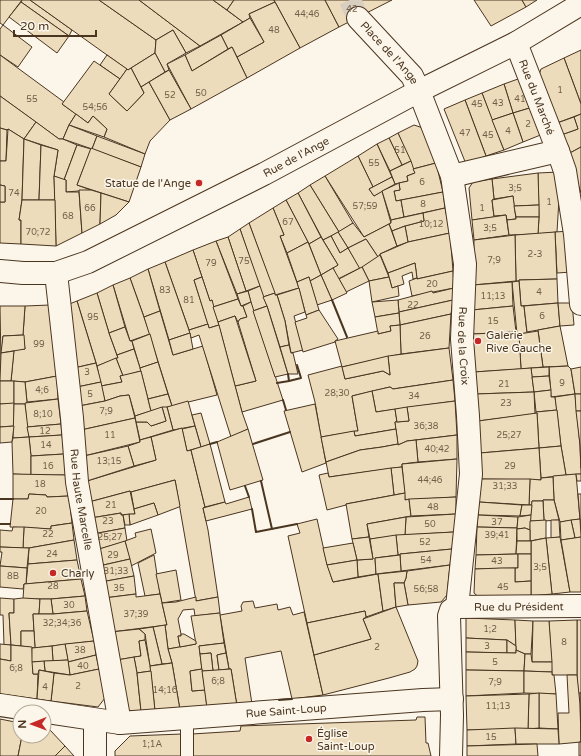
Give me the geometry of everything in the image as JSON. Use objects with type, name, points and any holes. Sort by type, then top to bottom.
[{"type":"street","name":"Rue de l'Ange","points":[[0,271],[56,273],[88,262],[131,233],[264,174],[419,91],[507,40],[581,4]]},
{"type":"street","name":"Place de l'Ange","points":[[358,18],[412,76],[419,91]]},
{"type":"street","name":"Rue du Marché","points":[[507,40],[558,151],[565,171],[578,235],[581,304]]},
{"type":"street","name":"Rue de la Croix","points":[[419,91],[452,176],[465,264],[462,339],[471,474],[458,607]]},
{"type":"street","points":[[452,176],[558,151]]},
{"type":"street","name":"Rue Haute Marcelle","points":[[56,273],[72,418],[77,482],[120,723]]},
{"type":"street","name":"Rue du Président","points":[[458,607],[581,606]]},
{"type":"street","points":[[451,756],[452,699],[449,616],[451,610],[458,607]]},
{"type":"street","name":"Rue Saint-Loup","points":[[0,705],[120,723],[187,718],[271,704],[452,699]]},
{"type":"street","points":[[95,720],[95,756]]},
{"type":"lane","points":[[187,718],[187,756]]},
{"type":"building","points":[[0,0],[22,0],[3,25],[0,23]]},
{"type":"building","points":[[22,0],[30,0],[72,30],[69,36],[21,2]]},
{"type":"building","points":[[30,0],[99,0],[156,40],[155,53],[128,70]]},
{"type":"building","points":[[99,0],[139,0],[200,46],[186,53],[173,30],[156,40]]},
{"type":"building","points":[[139,0],[213,0],[243,22],[200,46]]},
{"type":"building","points":[[213,0],[234,0],[227,10]]},
{"type":"building","points":[[234,0],[274,0],[275,2],[249,14],[250,18],[243,22],[227,10]]},
{"type":"building","points":[[274,0],[325,0],[339,27],[300,48]]},
{"type":"building","points":[[325,0],[392,0],[339,27]]},
{"type":"building","points":[[474,0],[522,0],[526,7],[491,26]]},
{"type":"building","points":[[522,0],[537,0],[526,7]]},
{"type":"building","points":[[21,2],[69,36],[57,53],[9,17]]},
{"type":"building","points":[[275,2],[300,48],[247,78],[237,57],[264,42],[249,14]]},
{"type":"building","points":[[250,18],[264,42],[237,57],[232,47],[228,49],[221,35]]},
{"type":"building","points":[[3,25],[32,47],[18,67],[0,55],[0,29]]},
{"type":"building","points":[[173,30],[186,53],[167,64],[169,70],[165,72],[155,53],[156,40]]},
{"type":"building","points":[[221,35],[228,49],[192,71],[185,55]]},
{"type":"building","points":[[232,47],[247,78],[191,109],[167,64],[185,55],[192,71]]},
{"type":"building","points":[[581,50],[581,104],[564,58]]},
{"type":"building","points":[[155,53],[165,72],[141,87],[131,68]]},
{"type":"building","points":[[0,55],[64,102],[62,104],[76,114],[63,139],[59,139],[0,96]]},
{"type":"building","points":[[107,55],[127,69],[120,79],[100,65]]},
{"type":"building","points":[[564,58],[581,104],[581,114],[557,123],[539,75],[541,69]]},
{"type":"building","points":[[94,61],[120,79],[109,94],[127,111],[144,93],[141,87],[149,82],[170,120],[150,141],[145,154],[104,137],[107,129],[93,116],[88,123],[62,104]]},
{"type":"building","points":[[131,68],[144,93],[127,111],[109,94],[127,69],[128,70]]},
{"type":"building","points":[[169,70],[191,109],[170,120],[149,82]]},
{"type":"building","points":[[518,79],[524,81],[533,107],[513,113],[504,84]]},
{"type":"building","points":[[504,84],[513,113],[492,120],[482,93]]},
{"type":"building","points":[[482,93],[504,150],[486,156],[465,100]]},
{"type":"building","points":[[0,96],[36,122],[24,139],[8,129],[0,128]]},
{"type":"building","points":[[465,100],[486,156],[466,164],[444,109]]},
{"type":"building","points":[[533,107],[543,134],[523,142],[513,113]]},
{"type":"building","points":[[513,113],[523,142],[504,150],[492,120]]},
{"type":"building","points":[[76,114],[88,123],[93,116],[107,129],[104,137],[69,125]]},
{"type":"building","points":[[581,114],[581,147],[568,154],[561,135],[578,129],[574,117]]},
{"type":"building","points":[[574,117],[578,129],[561,135],[557,123]]},
{"type":"building","points":[[36,122],[59,139],[63,139],[77,145],[64,180],[54,176],[58,150],[24,139]]},
{"type":"building","points":[[69,125],[97,136],[92,149],[63,139]]},
{"type":"building","points":[[414,125],[423,128],[436,163],[413,169],[398,133]]},
{"type":"building","points":[[0,128],[7,130],[6,161],[0,161]]},
{"type":"building","points":[[8,129],[24,139],[22,200],[19,220],[21,220],[21,244],[0,243],[0,202],[5,202],[5,186],[0,185],[0,161],[6,161]]},
{"type":"building","points":[[398,133],[411,161],[402,165],[389,138]]},
{"type":"building","points":[[97,136],[145,154],[141,167],[92,149]]},
{"type":"building","points":[[389,138],[402,165],[390,171],[377,144]]},
{"type":"building","points":[[24,139],[41,145],[39,200],[22,200]]},
{"type":"building","points":[[377,144],[392,177],[373,187],[358,156]]},
{"type":"building","points":[[41,145],[58,150],[54,176],[55,200],[39,200]]},
{"type":"building","points":[[77,145],[91,149],[77,185],[91,190],[66,192],[66,180],[64,180]]},
{"type":"building","points":[[581,147],[581,193],[568,154]]},
{"type":"building","points":[[91,148],[141,167],[129,202],[77,185]]},
{"type":"building","points":[[358,156],[373,187],[369,189],[374,196],[382,191],[391,223],[364,237],[325,176]]},
{"type":"building","points":[[411,161],[415,173],[407,176],[408,181],[395,184],[390,171]]},
{"type":"building","points":[[436,163],[443,192],[396,201],[394,191],[400,190],[399,183],[408,181],[407,176],[415,173],[413,169]]},
{"type":"building","points":[[559,172],[557,232],[538,234],[538,173]]},
{"type":"building","points":[[538,173],[539,205],[514,206],[513,196],[494,199],[492,179]]},
{"type":"building","points":[[54,176],[66,180],[66,192],[79,192],[82,233],[56,246]]},
{"type":"building","points":[[325,176],[353,223],[339,232],[310,185]]},
{"type":"building","points":[[392,177],[395,184],[374,196],[369,189]]},
{"type":"building","points":[[492,179],[494,217],[472,220],[469,188],[473,182]]},
{"type":"building","points":[[399,183],[400,190],[394,191],[396,201],[401,200],[404,217],[391,220],[382,191]]},
{"type":"building","points":[[0,185],[5,186],[5,202],[0,202]]},
{"type":"building","points":[[310,185],[339,232],[323,240],[298,193]]},
{"type":"building","points":[[79,190],[91,190],[101,193],[100,224],[82,233]]},
{"type":"building","points":[[443,192],[445,208],[404,217],[401,200]]},
{"type":"building","points":[[101,193],[129,202],[116,215],[100,224]]},
{"type":"building","points":[[298,193],[321,237],[309,244],[286,200]]},
{"type":"building","points":[[513,196],[516,219],[507,220],[506,215],[494,216],[492,200]]},
{"type":"building","points":[[22,200],[55,200],[56,246],[21,244],[21,220],[19,220]]},
{"type":"building","points":[[286,200],[308,242],[287,253],[280,236],[284,235],[273,208]]},
{"type":"building","points":[[539,205],[539,217],[516,217],[514,206]]},
{"type":"building","points":[[273,208],[284,235],[280,236],[299,288],[275,295],[249,223]]},
{"type":"building","points":[[445,208],[450,233],[408,242],[405,226],[424,221],[423,213]]},
{"type":"building","points":[[423,213],[424,221],[392,231],[389,224],[391,223],[391,220]]},
{"type":"building","points":[[506,215],[509,235],[474,240],[472,220]]},
{"type":"building","points":[[516,217],[539,217],[538,234],[509,235],[507,220],[516,219]]},
{"type":"building","points":[[249,223],[275,293],[263,297],[240,229]]},
{"type":"building","points":[[353,223],[364,237],[389,224],[397,246],[380,254],[378,257],[366,239],[348,248],[338,232]]},
{"type":"building","points":[[405,226],[408,242],[397,246],[392,231]]},
{"type":"building","points":[[240,229],[260,286],[246,291],[228,237]]},
{"type":"building","points":[[570,231],[572,272],[557,273],[555,232]]},
{"type":"building","points":[[338,232],[348,248],[340,253],[331,236]]},
{"type":"building","points":[[555,232],[557,279],[516,281],[515,235]]},
{"type":"building","points":[[450,233],[453,271],[417,279],[415,263],[388,273],[380,254],[408,242]]},
{"type":"building","points":[[515,235],[516,281],[473,285],[474,240]]},
{"type":"building","points":[[331,236],[340,253],[348,248],[360,268],[338,279],[333,268],[338,265],[323,240]]},
{"type":"building","points":[[228,237],[246,291],[237,294],[216,241]]},
{"type":"building","points":[[321,237],[338,265],[321,275],[309,244]]},
{"type":"building","points":[[366,239],[378,257],[360,269],[348,248]]},
{"type":"building","points":[[216,241],[238,299],[213,307],[212,300],[210,301],[193,250]]},
{"type":"building","points":[[308,242],[321,275],[310,281],[309,277],[297,282],[287,253]]},
{"type":"building","points":[[193,250],[202,277],[194,280],[208,324],[189,330],[165,262]]},
{"type":"building","points":[[380,255],[389,277],[369,281],[362,267]]},
{"type":"building","points":[[165,262],[190,333],[169,340],[148,269]]},
{"type":"building","points":[[415,263],[417,278],[413,279],[412,272],[402,276],[404,284],[392,288],[388,273]]},
{"type":"building","points":[[362,267],[369,281],[346,292],[339,279]]},
{"type":"building","points":[[333,268],[347,293],[332,300],[321,275]]},
{"type":"building","points":[[148,269],[160,311],[144,317],[130,278]]},
{"type":"building","points":[[453,271],[454,288],[412,296],[409,281]]},
{"type":"building","points":[[321,275],[332,300],[317,305],[310,281]]},
{"type":"building","points":[[202,277],[210,301],[212,300],[219,325],[209,328],[194,280]]},
{"type":"building","points":[[309,277],[319,310],[306,315],[297,282]]},
{"type":"building","points":[[389,277],[392,288],[398,286],[399,296],[372,302],[369,281]]},
{"type":"building","points":[[130,278],[150,334],[130,341],[113,285]]},
{"type":"building","points":[[557,279],[558,303],[521,306],[519,280]]},
{"type":"building","points":[[519,281],[521,306],[524,306],[527,333],[517,334],[512,282]]},
{"type":"building","points":[[512,282],[513,306],[472,310],[473,285]]},
{"type":"building","points":[[113,285],[125,327],[109,333],[97,293]]},
{"type":"building","points":[[260,286],[267,306],[253,311],[248,291]]},
{"type":"building","points":[[299,288],[305,312],[294,316],[303,350],[291,353],[285,321],[277,295]]},
{"type":"building","points":[[454,288],[453,300],[399,312],[398,300],[432,291],[433,293]]},
{"type":"building","points":[[248,291],[251,302],[241,306],[237,294]]},
{"type":"building","points":[[97,293],[118,358],[97,366],[77,301]]},
{"type":"building","points":[[275,293],[275,295],[277,295],[285,321],[289,345],[280,347],[263,297]]},
{"type":"building","points":[[238,299],[241,306],[243,306],[247,317],[240,319],[238,322],[235,316],[218,322],[213,307]]},
{"type":"building","points":[[398,300],[399,313],[375,317],[372,302]]},
{"type":"building","points":[[453,300],[451,314],[400,325],[399,312]]},
{"type":"building","points":[[77,301],[96,363],[74,368],[67,305]]},
{"type":"building","points":[[251,302],[283,400],[242,412],[235,386],[256,381],[238,322],[240,319],[247,317],[243,306]]},
{"type":"building","points":[[558,303],[560,326],[527,332],[524,306]]},
{"type":"building","points":[[558,303],[572,303],[574,325],[560,326]]},
{"type":"building","points":[[50,305],[57,376],[25,382],[11,381],[14,349],[25,349],[23,335],[25,306]]},
{"type":"building","points":[[0,306],[25,306],[23,335],[3,336],[1,365]]},
{"type":"building","points":[[267,306],[288,374],[275,377],[253,311]]},
{"type":"building","points":[[513,306],[516,332],[472,334],[472,310]]},
{"type":"building","points":[[319,310],[338,339],[335,342],[303,352],[295,322],[307,318],[306,315]]},
{"type":"building","points":[[160,311],[173,355],[203,346],[217,395],[172,406],[144,317]]},
{"type":"building","points":[[399,313],[400,325],[390,326],[391,331],[378,334],[375,317]]},
{"type":"building","points":[[451,314],[449,348],[401,354],[400,325]]},
{"type":"building","points":[[235,316],[256,381],[235,386],[218,322]]},
{"type":"building","points":[[208,324],[209,328],[219,325],[242,412],[248,429],[231,437],[199,335],[191,338],[189,330]]},
{"type":"building","points":[[400,325],[401,354],[342,367],[335,341],[378,331],[378,334],[391,331],[390,326]]},
{"type":"building","points":[[560,326],[568,366],[543,367],[538,330]]},
{"type":"building","points":[[125,327],[134,349],[117,355],[109,333]]},
{"type":"building","points":[[538,331],[543,367],[521,369],[519,334]]},
{"type":"building","points":[[516,332],[519,334],[521,369],[474,372],[472,334]]},
{"type":"building","points":[[190,333],[193,349],[173,355],[169,340]]},
{"type":"building","points":[[150,334],[158,362],[140,368],[132,341]]},
{"type":"building","points":[[24,335],[25,349],[1,353],[3,336]]},
{"type":"building","points":[[289,345],[291,353],[293,353],[298,374],[288,374],[280,347]]},
{"type":"building","points":[[449,348],[453,380],[393,389],[390,387],[352,396],[358,431],[321,437],[315,402],[308,375],[342,366],[345,379],[383,371],[390,375],[388,356]]},
{"type":"building","points":[[134,349],[141,371],[123,376],[116,358],[118,358],[117,355]]},
{"type":"building","points":[[14,351],[11,381],[0,381],[1,353]]},
{"type":"building","points":[[388,356],[390,375],[383,371],[345,379],[342,367]]},
{"type":"building","points":[[116,358],[123,376],[120,376],[122,382],[101,386],[97,366]]},
{"type":"building","points":[[158,362],[168,394],[148,399],[140,368]]},
{"type":"building","points":[[96,363],[101,382],[77,387],[74,368]]},
{"type":"building","points":[[568,366],[571,369],[575,394],[551,397],[549,367]]},
{"type":"building","points":[[549,367],[549,376],[532,377],[531,368]]},
{"type":"building","points":[[581,367],[581,394],[575,394],[571,369]]},
{"type":"building","points":[[531,368],[534,392],[476,394],[474,372]]},
{"type":"building","points":[[141,371],[151,411],[135,416],[129,395],[120,396],[105,401],[101,386],[122,382],[120,376]]},
{"type":"building","points":[[57,376],[58,399],[27,402],[25,382]]},
{"type":"building","points":[[549,376],[551,390],[534,392],[532,377]]},
{"type":"building","points":[[453,380],[455,401],[376,412],[372,391],[390,387],[393,389]]},
{"type":"building","points":[[0,381],[14,381],[14,404],[0,404]]},
{"type":"building","points":[[14,381],[25,382],[27,402],[25,404],[14,404]]},
{"type":"building","points":[[101,382],[105,401],[79,406],[77,387]]},
{"type":"building","points":[[551,390],[551,397],[555,397],[557,410],[536,412],[534,392]]},
{"type":"building","points":[[372,391],[376,412],[395,409],[397,422],[395,422],[396,429],[355,436],[354,431],[358,431],[352,396]]},
{"type":"building","points":[[534,392],[535,414],[478,421],[476,394]]},
{"type":"building","points":[[168,394],[172,406],[151,411],[148,399]]},
{"type":"building","points":[[575,394],[581,474],[566,475],[555,397]]},
{"type":"building","points":[[575,394],[581,394],[581,411],[576,411]]},
{"type":"building","points":[[129,395],[135,418],[81,430],[79,406]]},
{"type":"building","points":[[58,399],[61,424],[27,427],[25,403]]},
{"type":"building","points":[[188,401],[195,426],[173,430],[167,407]]},
{"type":"building","points":[[455,401],[457,435],[407,441],[398,445],[395,422],[409,421],[407,407]]},
{"type":"building","points":[[14,403],[14,426],[0,427],[0,404]]},
{"type":"building","points":[[14,404],[25,404],[29,437],[13,438]]},
{"type":"building","points":[[315,404],[326,463],[302,472],[284,411]]},
{"type":"building","points":[[162,407],[167,407],[173,430],[140,440],[136,422],[147,422],[151,426],[166,421]]},
{"type":"building","points":[[162,407],[166,421],[151,426],[147,422],[136,422],[135,416]]},
{"type":"building","points":[[407,407],[409,421],[397,422],[395,409]]},
{"type":"building","points":[[557,410],[561,446],[539,448],[537,413],[535,414],[536,412]]},
{"type":"building","points":[[576,411],[581,411],[581,468],[580,445]]},
{"type":"building","points":[[201,413],[210,444],[201,447],[192,415]]},
{"type":"building","points":[[537,413],[539,448],[480,453],[478,421]]},
{"type":"building","points":[[135,418],[140,442],[84,456],[81,430]]},
{"type":"building","points":[[61,424],[62,435],[29,437],[27,427]]},
{"type":"building","points":[[14,426],[12,442],[0,443],[0,427]]},
{"type":"building","points":[[195,426],[201,447],[187,451],[182,429]]},
{"type":"building","points":[[182,428],[187,451],[191,450],[205,507],[203,508],[208,530],[218,597],[196,601],[175,480],[89,502],[87,481],[156,460],[151,437]]},
{"type":"building","points":[[248,429],[263,480],[230,490],[217,442]]},
{"type":"building","points":[[396,429],[398,444],[360,450],[326,462],[321,437],[354,431],[355,436]]},
{"type":"building","points":[[62,435],[64,454],[31,456],[29,437]]},
{"type":"building","points":[[457,435],[457,459],[418,462],[416,440]]},
{"type":"building","points":[[29,437],[31,475],[13,474],[13,438]]},
{"type":"building","points":[[151,437],[156,460],[134,466],[128,446],[140,442],[140,440]]},
{"type":"building","points":[[416,440],[418,462],[402,464],[402,467],[329,477],[326,462],[360,450],[398,445],[407,441]]},
{"type":"building","points":[[210,444],[225,502],[205,507],[191,450]]},
{"type":"building","points":[[128,446],[134,466],[87,481],[84,456]]},
{"type":"building","points":[[561,446],[566,475],[541,478],[539,448]]},
{"type":"building","points":[[539,448],[541,480],[480,479],[480,453]]},
{"type":"building","points":[[64,454],[66,475],[31,475],[31,456]]},
{"type":"building","points":[[457,459],[456,497],[405,500],[402,464]]},
{"type":"building","points":[[402,467],[405,493],[394,495],[391,468]]},
{"type":"building","points":[[391,468],[394,495],[346,504],[327,510],[319,475],[328,473],[329,477]]},
{"type":"building","points":[[13,474],[66,475],[69,496],[47,497],[46,495],[29,494],[28,499],[13,499]]},
{"type":"building","points":[[576,474],[580,519],[560,522],[554,500],[553,476]]},
{"type":"building","points":[[576,474],[581,474],[581,481],[577,481]]},
{"type":"building","points":[[553,477],[554,500],[532,501],[532,505],[529,505],[530,479],[541,480],[541,478]]},
{"type":"building","points":[[480,479],[530,479],[529,505],[479,502]]},
{"type":"building","points":[[175,480],[179,507],[158,515],[154,503],[134,509],[131,492]]},
{"type":"building","points":[[130,491],[135,514],[121,515],[121,513],[91,518],[89,502]]},
{"type":"building","points":[[405,493],[405,500],[409,499],[411,516],[367,524],[369,537],[352,539],[346,504]]},
{"type":"building","points":[[29,494],[46,495],[47,497],[69,496],[72,523],[51,526],[51,529],[10,527],[13,499],[28,499]]},
{"type":"building","points":[[578,494],[581,494],[581,527],[580,519]]},
{"type":"building","points":[[249,497],[252,509],[206,521],[203,508],[225,502],[226,504]]},
{"type":"building","points":[[456,497],[456,514],[411,516],[409,499]]},
{"type":"building","points":[[543,500],[554,500],[559,520],[544,521]]},
{"type":"building","points":[[532,501],[543,501],[544,521],[530,521]]},
{"type":"building","points":[[479,502],[522,505],[520,516],[478,515]]},
{"type":"building","points":[[154,503],[158,515],[130,525],[129,514],[135,514],[134,509]]},
{"type":"building","points":[[522,505],[532,505],[531,515],[520,516]]},
{"type":"building","points":[[121,513],[121,515],[123,515],[125,528],[93,534],[91,518]]},
{"type":"building","points":[[129,514],[130,525],[125,525],[123,515]]},
{"type":"building","points":[[456,514],[454,532],[405,535],[406,517]]},
{"type":"building","points":[[478,515],[518,517],[517,528],[477,527]]},
{"type":"building","points":[[531,515],[530,530],[525,528],[517,529],[518,517]]},
{"type":"building","points":[[406,517],[405,535],[370,539],[367,524]]},
{"type":"building","points":[[317,519],[327,564],[333,582],[378,574],[383,611],[366,617],[365,611],[307,623],[288,536],[300,533],[297,524]]},
{"type":"building","points":[[580,519],[581,537],[575,538],[571,520]]},
{"type":"building","points":[[546,520],[546,538],[530,541],[530,521]]},
{"type":"building","points":[[551,520],[559,520],[560,537],[551,538]]},
{"type":"building","points":[[571,520],[575,538],[561,540],[560,522]]},
{"type":"building","points":[[72,523],[74,540],[23,548],[24,527],[51,529],[51,526]]},
{"type":"building","points":[[13,527],[24,527],[23,548],[0,547],[0,530],[12,531]]},
{"type":"building","points":[[477,527],[517,528],[516,554],[476,555]]},
{"type":"building","points":[[125,528],[127,541],[96,550],[93,534]]},
{"type":"building","points":[[525,528],[530,530],[530,541],[517,541],[517,529]]},
{"type":"building","points":[[151,529],[156,553],[131,566],[125,541],[136,537],[135,533]]},
{"type":"building","points":[[454,532],[452,549],[398,555],[396,535]]},
{"type":"building","points":[[396,535],[398,555],[375,558],[376,574],[358,577],[357,560],[373,559],[370,539]]},
{"type":"building","points":[[369,537],[373,559],[357,560],[352,539]]},
{"type":"building","points":[[560,537],[570,592],[552,594],[546,538]]},
{"type":"building","points":[[581,537],[581,592],[570,592],[561,540]]},
{"type":"building","points":[[546,538],[552,594],[531,596],[531,541]]},
{"type":"building","points":[[74,540],[77,560],[28,564],[29,548]]},
{"type":"building","points":[[125,541],[130,559],[99,566],[96,550]]},
{"type":"building","points":[[517,541],[531,541],[531,554],[516,554]]},
{"type":"building","points":[[353,543],[357,560],[327,565],[323,548]]},
{"type":"building","points":[[0,547],[29,548],[27,568],[0,566],[2,552],[0,552]]},
{"type":"building","points":[[452,549],[450,565],[401,571],[400,554]]},
{"type":"building","points":[[518,554],[518,568],[475,569],[476,555]]},
{"type":"building","points":[[518,554],[531,554],[531,581],[515,582],[515,568],[518,568]]},
{"type":"building","points":[[154,555],[160,594],[145,596],[138,563]]},
{"type":"building","points":[[400,555],[401,571],[376,574],[375,558]]},
{"type":"building","points":[[130,559],[134,576],[101,582],[99,566]]},
{"type":"building","name":"Charly","points":[[77,560],[81,579],[26,584],[28,564]]},
{"type":"building","points":[[357,560],[358,577],[333,582],[327,565]]},
{"type":"building","points":[[450,565],[447,595],[441,602],[408,605],[404,583],[407,571]]},
{"type":"building","points":[[0,566],[27,568],[26,584],[24,584],[23,589],[0,587]]},
{"type":"building","points":[[515,568],[515,582],[531,581],[531,596],[481,599],[474,593],[475,569]]},
{"type":"building","points":[[176,570],[181,600],[162,603],[156,574]]},
{"type":"building","points":[[407,571],[404,583],[394,583],[396,607],[383,611],[378,574]]},
{"type":"building","points":[[134,576],[136,594],[104,598],[101,582]]},
{"type":"building","points":[[81,579],[85,596],[51,599],[23,599],[24,584]]},
{"type":"building","points":[[394,583],[404,583],[408,605],[396,607]]},
{"type":"building","points":[[136,594],[136,597],[160,594],[167,625],[111,632],[104,598]]},
{"type":"building","points":[[85,596],[87,611],[53,614],[51,599]]},
{"type":"building","points":[[196,597],[196,601],[218,597],[220,613],[195,616],[194,609],[183,610],[178,619],[181,634],[181,636],[178,636],[180,647],[168,649],[165,625],[167,625],[162,603],[176,602]]},
{"type":"building","points":[[0,598],[14,599],[14,613],[9,613],[11,645],[4,645],[3,615],[0,615]]},
{"type":"building","points":[[14,599],[40,599],[39,614],[33,614],[34,631],[21,631],[21,646],[11,645],[9,613],[14,613]]},
{"type":"building","points":[[40,599],[51,599],[53,614],[39,614]]},
{"type":"building","points":[[253,601],[255,608],[277,604],[278,610],[290,607],[293,615],[304,612],[323,695],[292,699],[281,651],[245,658],[252,704],[237,706],[220,615],[242,611],[241,606],[243,602]]},
{"type":"building","points":[[396,607],[418,661],[415,669],[389,678],[323,695],[314,655],[371,639],[363,619]]},
{"type":"building","points":[[87,611],[94,641],[35,648],[33,614]]},
{"type":"building","points":[[365,611],[366,617],[363,619],[371,639],[314,655],[307,623]]},
{"type":"building","points":[[220,613],[224,643],[199,646],[202,669],[190,671],[192,691],[205,690],[207,708],[180,710],[172,663],[168,649],[196,644],[191,616]]},
{"type":"building","points":[[466,618],[515,620],[516,646],[507,640],[466,638]]},
{"type":"building","points":[[515,620],[533,621],[531,654],[525,654],[516,650]]},
{"type":"building","points":[[577,620],[581,620],[581,693],[578,693],[577,675]]},
{"type":"building","points":[[577,620],[577,675],[552,675],[549,621]]},
{"type":"building","points":[[533,621],[549,621],[552,662],[532,662]]},
{"type":"building","points":[[165,625],[168,649],[172,663],[162,664],[153,627]]},
{"type":"building","points":[[153,627],[162,664],[150,666],[145,634],[139,629]]},
{"type":"building","points":[[139,629],[145,634],[145,640],[139,641],[141,656],[117,660],[111,632]]},
{"type":"building","points":[[21,631],[34,631],[35,648],[21,646]]},
{"type":"building","points":[[181,634],[184,634],[196,641],[196,644],[180,647],[178,636],[181,636]]},
{"type":"building","points":[[466,638],[507,640],[507,653],[466,652]]},
{"type":"building","points":[[145,640],[151,671],[137,673],[134,657],[141,656],[139,641]]},
{"type":"building","points":[[507,640],[516,646],[516,653],[507,653]]},
{"type":"building","points":[[94,641],[96,655],[68,662],[65,644]]},
{"type":"building","points":[[224,643],[226,653],[217,655],[219,670],[213,671],[211,653],[200,654],[199,646]]},
{"type":"building","points":[[0,644],[11,645],[11,661],[0,659]]},
{"type":"building","points":[[65,644],[68,660],[53,661],[52,646]]},
{"type":"building","points":[[11,645],[32,647],[33,674],[38,674],[37,699],[0,694],[0,659],[11,661]]},
{"type":"building","points":[[52,646],[53,661],[32,662],[32,648]]},
{"type":"building","points":[[516,650],[525,654],[524,671],[466,670],[466,652],[516,653]]},
{"type":"building","points":[[211,653],[213,671],[202,671],[200,654]]},
{"type":"building","points":[[226,653],[229,669],[219,670],[217,655]]},
{"type":"building","points":[[525,654],[531,654],[532,662],[552,662],[552,672],[524,671]]},
{"type":"building","points":[[96,655],[99,669],[70,675],[68,662]]},
{"type":"building","points":[[134,657],[141,711],[129,711],[125,707],[117,660]]},
{"type":"building","points":[[68,660],[70,675],[45,671],[44,661]]},
{"type":"building","points":[[44,661],[45,671],[39,670],[38,674],[33,674],[32,662]]},
{"type":"building","points":[[172,663],[180,710],[155,711],[150,666]]},
{"type":"building","points":[[99,669],[105,698],[98,707],[51,701],[54,673],[70,675]]},
{"type":"building","points":[[202,669],[205,690],[192,691],[190,671]]},
{"type":"building","points":[[231,669],[237,706],[207,708],[202,671]]},
{"type":"building","points":[[39,670],[54,673],[51,701],[37,699]]},
{"type":"building","points":[[466,670],[524,671],[524,693],[466,696]]},
{"type":"building","points":[[151,671],[155,711],[141,711],[137,673]]},
{"type":"building","points":[[524,671],[552,672],[552,675],[554,675],[556,694],[524,693]]},
{"type":"building","points":[[567,675],[577,675],[580,704],[581,742],[559,744],[558,713],[569,713]]},
{"type":"building","points":[[539,693],[556,694],[558,729],[539,728]]},
{"type":"building","points":[[539,693],[539,728],[528,729],[529,694]]},
{"type":"building","points":[[580,693],[581,693],[581,742]]},
{"type":"building","points":[[529,694],[528,729],[467,730],[466,696]]},
{"type":"building","name":"Église Saint-Loup","points":[[417,717],[425,717],[426,743],[428,743],[431,756],[192,756],[192,734],[240,731],[241,726],[416,720]]},
{"type":"building","points":[[0,719],[12,721],[12,744],[20,744],[18,756],[0,756]]},
{"type":"building","points":[[515,728],[516,744],[467,746],[467,730]]},
{"type":"building","points":[[515,728],[558,729],[559,744],[516,744]]},
{"type":"building","points":[[52,732],[65,746],[55,756],[18,756],[20,744],[52,744]]},
{"type":"building","points":[[182,734],[182,756],[115,756],[115,751],[130,736]]},
{"type":"building","points":[[579,742],[581,742],[581,756],[579,756]]},
{"type":"building","points":[[537,744],[538,756],[467,756],[467,746]]},
{"type":"building","points":[[65,746],[74,756],[55,756]]},
{"type":"tunnel","points":[[350,0],[358,18]]},
{"type":"wall","points":[[332,300],[347,337]]},
{"type":"wall","points":[[289,381],[301,378],[297,365]]},
{"type":"wall","points":[[277,383],[289,381],[288,374]]},
{"type":"wall","points":[[283,400],[286,410]]},
{"type":"wall","points":[[253,444],[290,432]]},
{"type":"wall","points":[[210,444],[217,442]]},
{"type":"wall","points":[[261,481],[272,529]]},
{"type":"wall","points":[[245,486],[249,497]]},
{"type":"wall","points":[[0,499],[13,499]]},
{"type":"wall","points":[[252,509],[256,532],[297,524]]},
{"type":"wall","points":[[0,524],[10,524]]},
{"type":"wall","points":[[279,700],[292,699]]},
{"type":"place","name":"Statue de l'Ange","points":[[199,183]]},
{"type":"place","name":"Galerie Rive Gauche","points":[[478,341]]},
{"type":"place","name":"Charly","points":[[53,573]]},
{"type":"place","name":"Église Saint-Loup","points":[[309,739]]}]
